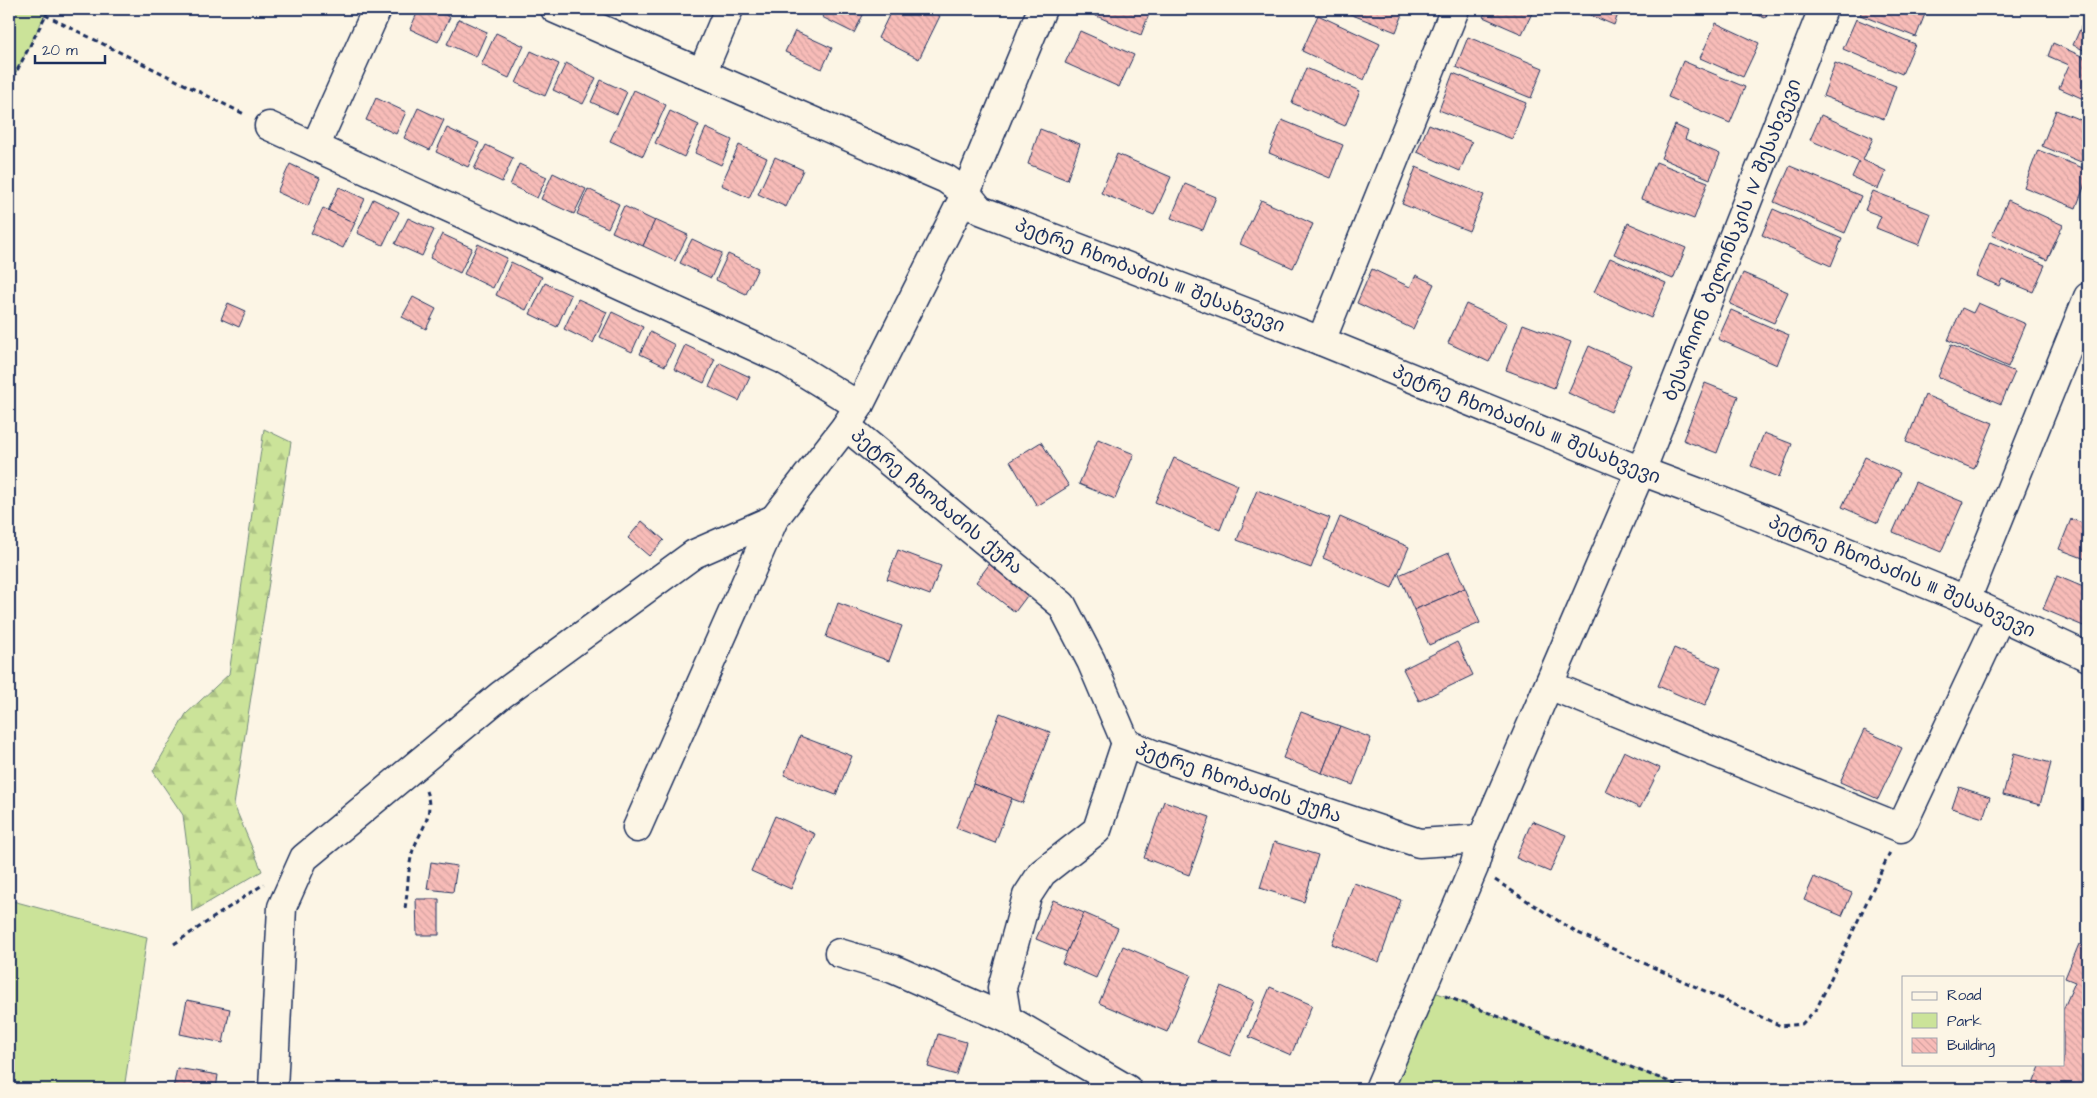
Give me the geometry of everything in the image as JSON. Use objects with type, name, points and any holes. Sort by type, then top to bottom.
[{"type":"street","points":[[315,147],[377,9]]},
{"type":"street","name":"პეტრე ჩხობაძის III შესახვევი","points":[[555,9],[946,179],[966,193],[980,210],[1321,341],[1641,471],[1716,499],[1966,600],[2088,656]]},
{"type":"street","points":[[702,73],[729,9]]},
{"type":"street","name":"პეტრე ჩხობაძის ქუჩა","points":[[1042,9],[966,193],[853,416],[1062,605],[1091,661],[1126,743],[1155,755],[1419,843],[1482,839]]},
{"type":"street","points":[[1321,341],[1455,9]]},
{"type":"street","name":"ბესარიონ ბელინსკის IV შესახვევი","points":[[1641,471],[1824,9]]},
{"type":"street","points":[[269,126],[784,360],[853,416],[774,518],[637,828]]},
{"type":"street","points":[[1966,600],[2088,297]]},
{"type":"street","points":[[1378,1089],[1474,867],[1482,839],[1550,686],[1641,471]]},
{"type":"street","points":[[273,1089],[282,907],[304,858],[501,695],[694,554],[774,518]]},
{"type":"street","points":[[1550,686],[1901,828],[2000,616]]},
{"type":"street","points":[[1007,1019],[1002,988],[1027,896],[1042,873],[1097,830],[1126,743]]},
{"type":"street","points":[[838,953],[893,970],[1007,1019],[1127,1089]]},
{"type":"path","points":[[9,86],[49,9]]},
{"type":"path","points":[[46,15],[269,126]]},
{"type":"path","points":[[405,908],[413,850],[426,827],[429,800],[415,765]]},
{"type":"path","points":[[1474,867],[1574,931],[1781,1026],[1802,1024],[1817,1008],[1901,828]]},
{"type":"path","points":[[174,944],[272,879]]},
{"type":"path","points":[[1423,987],[1688,1089]]},
{"type":"green space","points":[[9,9],[48,9],[9,86]]},
{"type":"green space","points":[[264,429],[291,442],[234,805],[262,871],[192,912],[190,869],[183,815],[153,771],[186,714],[229,674]]},
{"type":"green space","points":[[9,900],[147,937],[124,1089],[9,1089]]},
{"type":"green space","points":[[1432,991],[1688,1089],[1391,1089]]},
{"type":"building","points":[[419,9],[433,9],[450,17],[438,42],[410,29]]},
{"type":"building","points":[[827,9],[866,9],[854,33],[822,17]]},
{"type":"building","points":[[892,9],[926,9],[940,16],[919,59],[878,38]]},
{"type":"building","points":[[1096,9],[1151,9],[1141,35],[1094,15]]},
{"type":"building","points":[[1337,9],[1405,9],[1396,32]]},
{"type":"building","points":[[1487,9],[1534,9],[1522,34],[1483,17]]},
{"type":"building","points":[[1576,9],[1620,9],[1614,25]]},
{"type":"building","points":[[1744,9],[1769,9],[1765,18]]},
{"type":"building","points":[[1863,9],[1927,9],[1916,37],[1860,15]]},
{"type":"building","points":[[2088,11],[2088,52],[2073,45]]},
{"type":"building","points":[[1318,15],[1380,44],[1364,80],[1302,51]]},
{"type":"building","points":[[459,19],[487,32],[476,57],[447,44]]},
{"type":"building","points":[[1856,19],[1915,44],[1902,74],[1843,49]]},
{"type":"building","points":[[1716,23],[1759,43],[1743,77],[1700,58]]},
{"type":"building","points":[[795,31],[832,48],[822,69],[785,52]]},
{"type":"building","points":[[1080,31],[1134,55],[1119,87],[1065,63]]},
{"type":"building","points":[[496,33],[524,46],[509,78],[481,65]]},
{"type":"building","points":[[1468,37],[1543,68],[1531,98],[1456,67]]},
{"type":"building","points":[[2053,43],[2088,59],[2088,101],[2059,88],[2069,65],[2048,56]]},
{"type":"building","points":[[531,51],[559,64],[545,96],[516,83]]},
{"type":"building","points":[[1683,61],[1745,87],[1730,123],[1668,97]]},
{"type":"building","points":[[566,63],[596,78],[583,104],[553,90]]},
{"type":"building","points":[[1835,63],[1896,86],[1884,119],[1823,96]]},
{"type":"building","points":[[1306,68],[1360,91],[1345,126],[1292,103]]},
{"type":"building","points":[[1453,73],[1526,103],[1512,139],[1439,110]]},
{"type":"building","points":[[601,80],[627,92],[617,114],[591,102]]},
{"type":"building","points":[[634,90],[666,105],[643,156],[610,141]]},
{"type":"building","points":[[376,98],[406,112],[396,134],[366,120]]},
{"type":"building","points":[[418,108],[444,120],[430,150],[404,138]]},
{"type":"building","points":[[2056,110],[2088,123],[2088,159],[2086,164],[2042,146]]},
{"type":"building","points":[[670,111],[699,125],[684,157],[655,143]]},
{"type":"building","points":[[1821,115],[1873,138],[1863,160],[1886,171],[1878,189],[1852,177],[1859,162],[1810,140]]},
{"type":"building","points":[[1282,120],[1343,145],[1330,178],[1269,153]]},
{"type":"building","points":[[1429,124],[1472,142],[1460,171],[1417,152]]},
{"type":"building","points":[[1675,125],[1688,131],[1685,139],[1720,154],[1710,179],[1661,158]]},
{"type":"building","points":[[447,128],[479,143],[468,167],[436,152]]},
{"type":"building","points":[[706,128],[732,140],[721,165],[695,153]]},
{"type":"building","points":[[1040,129],[1080,144],[1067,180],[1028,164]]},
{"type":"building","points":[[486,145],[513,158],[502,182],[474,169]]},
{"type":"building","points":[[739,145],[767,158],[749,198],[721,185]]},
{"type":"building","points":[[2038,150],[2088,170],[2088,176],[2076,208],[2024,187]]},
{"type":"building","points":[[1117,154],[1171,177],[1154,215],[1101,193]]},
{"type":"building","points":[[775,157],[803,170],[786,207],[758,194]]},
{"type":"building","points":[[1656,162],[1708,182],[1694,219],[1641,199]]},
{"type":"building","points":[[290,164],[320,178],[308,206],[277,192]]},
{"type":"building","points":[[519,164],[547,177],[537,198],[510,185]]},
{"type":"building","points":[[1790,166],[1861,196],[1845,233],[1774,202]]},
{"type":"building","points":[[1416,167],[1484,195],[1469,231],[1402,204]]},
{"type":"building","points":[[553,173],[586,189],[574,214],[541,199]]},
{"type":"building","points":[[1185,184],[1216,197],[1203,230],[1171,218]]},
{"type":"building","points":[[339,187],[365,199],[354,223],[328,211]]},
{"type":"building","points":[[588,189],[619,204],[608,228],[577,214]]},
{"type":"building","points":[[1873,191],[1931,214],[1919,245],[1876,228],[1881,216],[1865,210]]},
{"type":"building","points":[[373,199],[399,212],[383,245],[357,233]]},
{"type":"building","points":[[1261,200],[1313,224],[1293,268],[1240,244]]},
{"type":"building","points":[[2008,200],[2063,225],[2047,260],[1992,235]]},
{"type":"building","points":[[624,206],[655,221],[643,246],[612,232]]},
{"type":"building","points":[[323,208],[355,223],[343,248],[311,233]]},
{"type":"building","points":[[1773,209],[1842,239],[1831,266],[1762,235]]},
{"type":"building","points":[[408,218],[434,230],[422,256],[395,244]]},
{"type":"building","points":[[655,220],[688,235],[675,261],[643,246]]},
{"type":"building","points":[[1628,223],[1686,248],[1673,279],[1614,254]]},
{"type":"building","points":[[442,234],[472,248],[460,273],[430,258]]},
{"type":"building","points":[[692,239],[722,253],[711,278],[680,263]]},
{"type":"building","points":[[1990,242],[2045,265],[2033,292],[2002,279],[1999,286],[1976,276]]},
{"type":"building","points":[[478,244],[507,258],[493,288],[464,274]]},
{"type":"building","points":[[728,254],[758,268],[746,294],[716,280]]},
{"type":"building","points":[[1610,258],[1666,283],[1651,318],[1594,292]]},
{"type":"building","points":[[511,262],[542,277],[526,310],[496,295]]},
{"type":"building","points":[[1372,269],[1410,287],[1416,275],[1434,284],[1413,329],[1357,303]]},
{"type":"building","points":[[1743,273],[1788,292],[1774,323],[1730,304]]},
{"type":"building","points":[[545,283],[571,295],[557,327],[530,314]]},
{"type":"building","points":[[413,297],[436,309],[426,329],[402,317]]},
{"type":"building","points":[[578,299],[607,312],[593,343],[564,329]]},
{"type":"building","points":[[228,303],[246,311],[239,327],[221,319]]},
{"type":"building","points":[[1978,303],[2026,324],[2008,367],[1948,340],[1962,308],[1973,313]]},
{"type":"building","points":[[1466,304],[1507,323],[1489,362],[1448,343]]},
{"type":"building","points":[[1731,310],[1789,335],[1777,365],[1718,339]]},
{"type":"building","points":[[612,312],[643,327],[632,352],[600,337]]},
{"type":"building","points":[[1523,324],[1571,342],[1554,388],[1506,370]]},
{"type":"building","points":[[650,332],[675,345],[665,366],[640,354]]},
{"type":"building","points":[[685,345],[715,359],[704,383],[674,369]]},
{"type":"building","points":[[1951,345],[2015,372],[2001,404],[1938,377]]},
{"type":"building","points":[[1589,346],[1631,365],[1611,412],[1568,393]]},
{"type":"building","points":[[720,363],[750,377],[739,401],[709,387]]},
{"type":"building","points":[[1705,383],[1738,396],[1717,453],[1683,440]]},
{"type":"building","points":[[1925,395],[1993,423],[1974,469],[1906,442]]},
{"type":"building","points":[[1764,433],[1792,444],[1779,477],[1751,466]]},
{"type":"building","points":[[1098,439],[1134,454],[1115,499],[1079,484]]},
{"type":"building","points":[[1041,442],[1069,486],[1037,506],[1010,461]]},
{"type":"building","points":[[1865,457],[1900,473],[1878,523],[1842,507]]},
{"type":"building","points":[[1174,458],[1238,485],[1220,530],[1155,502]]},
{"type":"building","points":[[1915,482],[1963,502],[1941,552],[1893,532]]},
{"type":"building","points":[[1257,490],[1330,518],[1311,568],[1237,540]]},
{"type":"building","points":[[1340,517],[1409,547],[1392,588],[1323,558]]},
{"type":"building","points":[[2071,519],[2088,525],[2088,560],[2059,549]]},
{"type":"building","points":[[642,521],[664,540],[649,556],[628,538]]},
{"type":"building","points":[[898,550],[941,566],[930,595],[887,579]]},
{"type":"building","points":[[1449,553],[1465,588],[1414,610],[1399,575]]},
{"type":"building","points":[[991,562],[1030,592],[1015,612],[976,582]]},
{"type":"building","points":[[2057,576],[2088,589],[2088,628],[2043,609]]},
{"type":"building","points":[[1465,588],[1480,623],[1429,645],[1414,610]]},
{"type":"building","points":[[838,603],[902,626],[889,661],[826,637]]},
{"type":"building","points":[[1457,642],[1473,675],[1419,701],[1403,669]]},
{"type":"building","points":[[1674,648],[1721,668],[1705,706],[1658,686]]},
{"type":"building","points":[[1301,712],[1340,726],[1322,773],[1283,758]]},
{"type":"building","points":[[1000,713],[1050,732],[1023,803],[973,784]]},
{"type":"building","points":[[1340,726],[1371,738],[1353,785],[1322,773]]},
{"type":"building","points":[[1864,730],[1902,748],[1878,799],[1840,782]]},
{"type":"building","points":[[800,736],[852,756],[836,795],[784,775]]},
{"type":"building","points":[[1624,751],[1660,768],[1640,808],[1605,791]]},
{"type":"building","points":[[2014,753],[2051,763],[2040,805],[2003,795]]},
{"type":"building","points":[[973,784],[1012,798],[995,843],[956,828]]},
{"type":"building","points":[[1959,787],[1990,797],[1983,818],[1952,808]]},
{"type":"building","points":[[1164,801],[1210,817],[1189,875],[1144,858]]},
{"type":"building","points":[[775,816],[815,834],[791,889],[751,871]]},
{"type":"building","points":[[1532,821],[1566,835],[1550,872],[1516,858]]},
{"type":"building","points":[[1274,842],[1318,855],[1304,902],[1260,888]]},
{"type":"building","points":[[431,862],[457,866],[453,892],[427,889]]},
{"type":"building","points":[[1814,877],[1852,893],[1842,916],[1804,900]]},
{"type":"building","points":[[1354,883],[1401,900],[1379,962],[1332,944]]},
{"type":"building","points":[[416,899],[439,899],[439,935],[417,935]]},
{"type":"building","points":[[1053,900],[1084,913],[1067,952],[1036,939]]},
{"type":"building","points":[[1084,913],[1118,928],[1096,978],[1062,963]]},
{"type":"building","points":[[2079,944],[2088,948],[2088,1089],[2031,1089],[2040,1066],[2064,1066],[2064,1008],[2075,982],[2065,978]]},
{"type":"building","points":[[1123,946],[1191,975],[1167,1032],[1099,1003]]},
{"type":"building","points":[[1221,986],[1254,1001],[1230,1056],[1197,1042]]},
{"type":"building","points":[[1270,987],[1312,1005],[1291,1055],[1249,1037]]},
{"type":"building","points":[[187,1000],[230,1009],[223,1043],[180,1034]]},
{"type":"building","points":[[938,1034],[966,1042],[956,1075],[928,1067]]},
{"type":"building","points":[[177,1068],[218,1075],[216,1089],[173,1089]]}]
